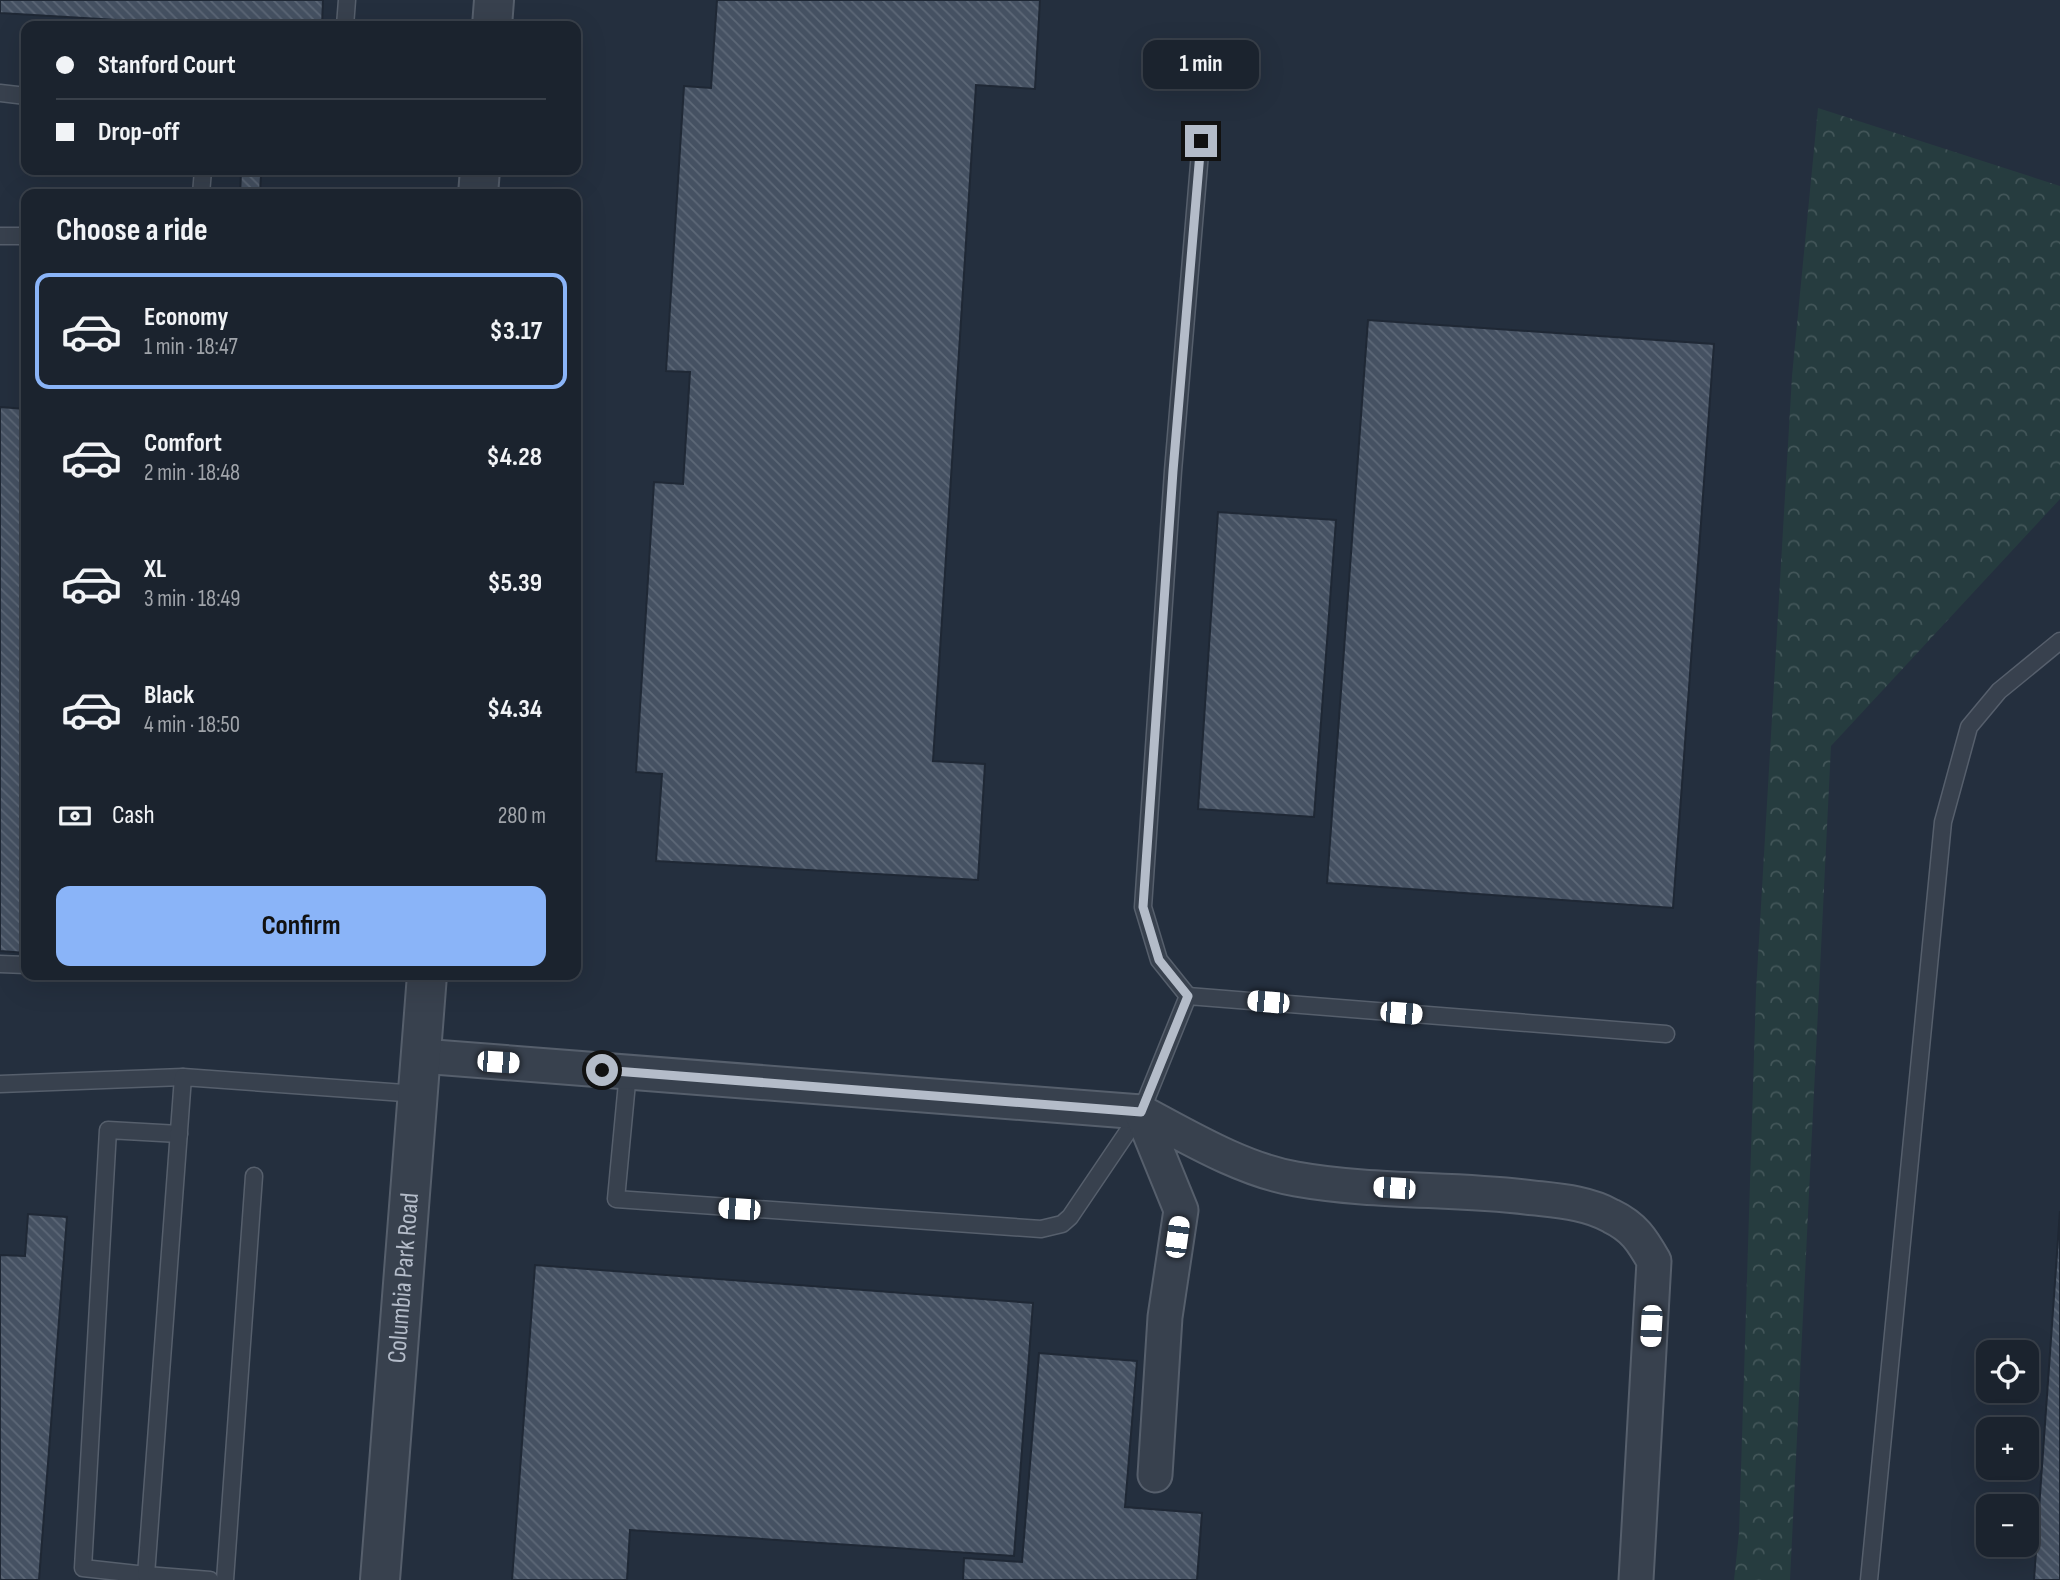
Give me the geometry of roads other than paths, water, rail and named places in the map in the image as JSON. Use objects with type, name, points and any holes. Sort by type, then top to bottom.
[{"type":"street","points":[[492,21],[494,0]]},
{"type":"street","name":"Columbia Park Road","points":[[380,1580],[427,980]]},
{"type":"street","points":[[421,1056],[1141,1112],[1211,1149],[1296,1180],[1502,1194],[1588,1206],[1611,1216],[1641,1237],[1654,1261],[1636,1580]]},
{"type":"street","points":[[1141,1112],[1181,1210],[1165,1317],[1155,1475]]},
{"type":"lane","points":[[345,21],[347,0]]},
{"type":"lane","points":[[0,93],[21,95]]},
{"type":"lane","points":[[1201,141],[1172,485],[1143,907],[1159,960],[1188,996],[1667,1034]]},
{"type":"lane","points":[[0,236],[21,236]]},
{"type":"lane","points":[[1869,1580],[1943,822],[1969,726],[1999,691],[2060,642]]},
{"type":"lane","points":[[0,964],[21,965]]},
{"type":"lane","points":[[628,1072],[616,1199],[1032,1229],[1052,1228],[1070,1217],[1141,1112],[1188,996]]},
{"type":"lane","points":[[0,1084],[183,1077],[418,1094]]},
{"type":"lane","points":[[146,1574],[183,1077]]},
{"type":"lane","points":[[179,1134],[108,1130],[83,1568],[210,1580]]},
{"type":"lane","points":[[225,1580],[254,1176]]}]
